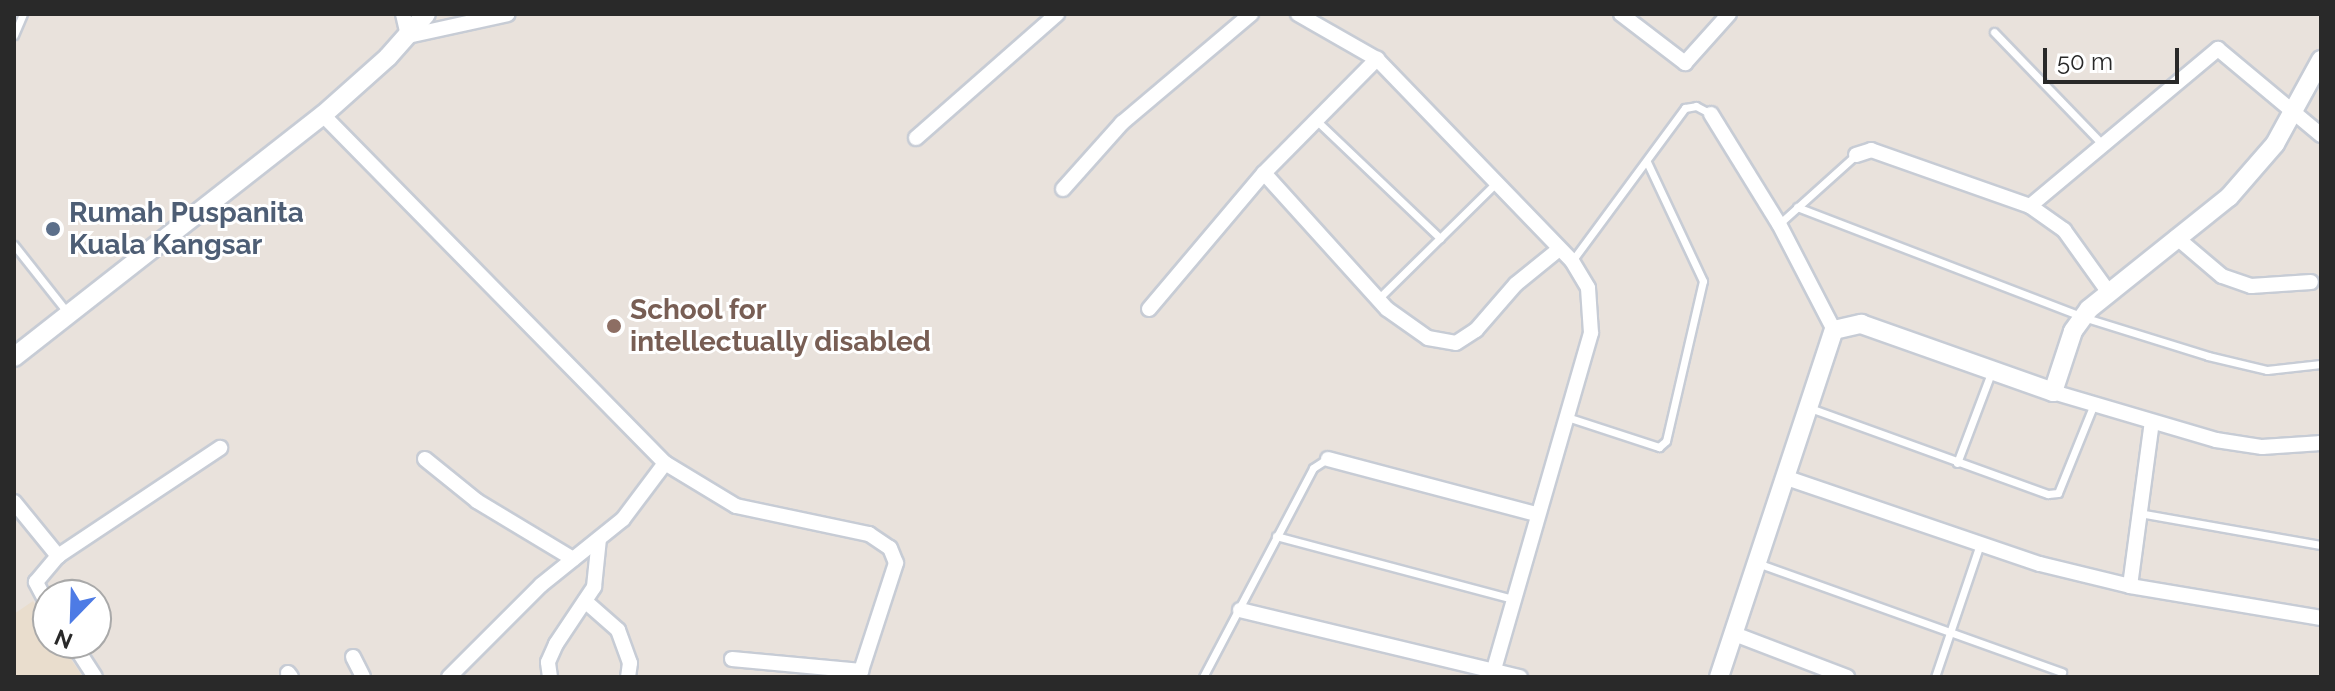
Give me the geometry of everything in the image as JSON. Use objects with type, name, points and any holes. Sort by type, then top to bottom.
[{"type":"street","points":[[403,14],[408,36]]},
{"type":"street","points":[[14,357],[323,115],[408,36],[426,14]]},
{"type":"street","points":[[408,36],[465,19],[508,14]]},
{"type":"street","points":[[916,138],[1057,14]]},
{"type":"street","points":[[1063,189],[1122,123],[1251,14]]},
{"type":"street","points":[[1298,14],[1377,59],[1572,261],[1588,288],[1591,333],[1536,514],[1493,673]]},
{"type":"street","points":[[1621,14],[1685,63],[1729,14]]},
{"type":"street","points":[[2030,206],[2218,49],[2321,135]]},
{"type":"street","points":[[1149,309],[1264,173],[1377,59]]},
{"type":"street","points":[[2053,392],[2083,317],[2107,290],[2229,197],[2275,144],[2321,60]]},
{"type":"street","points":[[1711,114],[1779,224],[1834,330],[1737,635],[1719,677]]},
{"type":"street","points":[[323,115],[665,463],[736,506],[869,534],[890,548],[896,563],[860,674],[732,659]]},
{"type":"street","points":[[1856,155],[1871,150],[2030,206],[2064,230],[2107,290]]},
{"type":"street","points":[[1264,173],[1378,299],[1428,338],[1456,343],[1476,330],[1516,284],[1559,249]]},
{"type":"street","points":[[2176,237],[2222,276],[2251,286],[2316,285]]},
{"type":"street","points":[[1834,330],[1861,324],[1991,373],[2152,422],[2262,447],[2321,443]]},
{"type":"street","points":[[2130,586],[2152,422]]},
{"type":"street","points":[[39,579],[58,556],[220,448]]},
{"type":"street","points":[[425,459],[477,501],[573,559]]},
{"type":"street","points":[[1328,459],[1536,514]]},
{"type":"street","points":[[449,677],[573,559],[623,519],[665,463]]},
{"type":"street","points":[[1787,478],[1980,544],[2130,586],[2321,618]]},
{"type":"street","points":[[14,502],[58,556]]},
{"type":"street","points":[[550,677],[548,662],[596,577],[599,539]]},
{"type":"street","points":[[585,601],[618,630],[630,663],[628,677]]},
{"type":"street","points":[[1240,610],[1520,677]]},
{"type":"street","points":[[1737,635],[1847,677]]},
{"type":"street","points":[[353,657],[363,677]]},
{"type":"street","points":[[83,659],[95,677]]},
{"type":"lane","points":[[14,35],[23,14]]},
{"type":"lane","points":[[1994,32],[2102,144]]},
{"type":"lane","points":[[1572,261],[1685,108],[1696,106],[1711,114]]},
{"type":"lane","points":[[1316,120],[1440,238]]},
{"type":"lane","points":[[1779,224],[1856,155]]},
{"type":"lane","points":[[1566,417],[1659,447],[1666,441],[1703,281],[1647,162]]},
{"type":"lane","points":[[1378,299],[1496,183]]},
{"type":"lane","points":[[1797,207],[2083,317],[2267,370],[2321,364]]},
{"type":"lane","points":[[14,245],[69,314]]},
{"type":"lane","points":[[1957,463],[1991,373]]},
{"type":"lane","points":[[1808,407],[2034,492],[2058,493],[2094,404]]},
{"type":"lane","points":[[1203,677],[1313,468],[1328,459]]},
{"type":"lane","points":[[2139,513],[2321,545]]},
{"type":"lane","points":[[1276,536],[1513,599]]},
{"type":"lane","points":[[1935,677],[1980,544]]},
{"type":"lane","points":[[1760,564],[2062,672]]},
{"type":"shaded area","points":[[32,602],[32,659],[71,659],[83,677],[14,677],[14,614]]},
{"type":"place","name":"Rumah Puspanita Kuala Kangsar","points":[[53,229]]},
{"type":"place","name":"School for intellectually disabled","points":[[614,326]]}]
